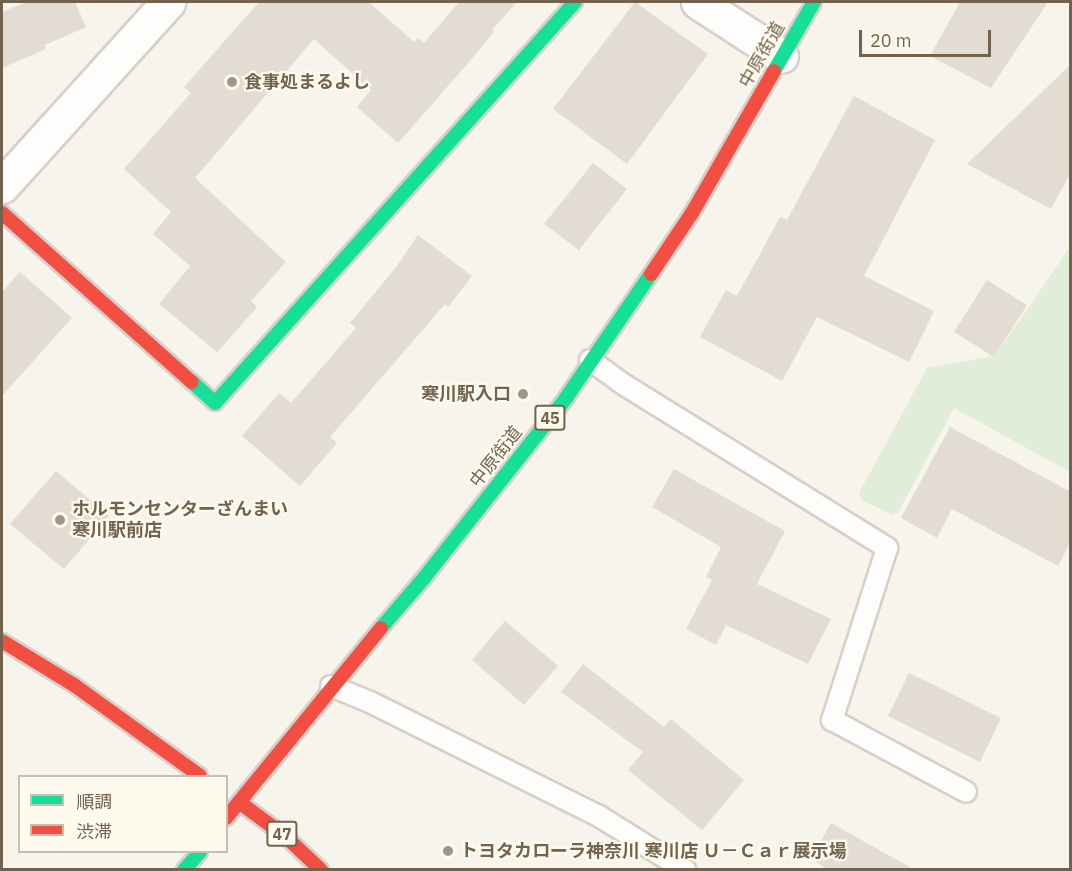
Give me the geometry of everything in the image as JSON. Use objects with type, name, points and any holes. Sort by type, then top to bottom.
[{"type":"main road","points":[[2,213],[215,403],[575,2]]},
{"type":"main road","name":"中原街道","points":[[228,816],[331,686],[438,560],[566,398],[692,213],[814,2]]},
{"type":"main road","points":[[2,641],[74,685],[197,775]]},
{"type":"main road","points":[[228,795],[239,802]]},
{"type":"main road","name":"47","points":[[239,802],[285,836],[321,870]]},
{"type":"main road","points":[[184,870],[199,853]]},
{"type":"street","points":[[2,186],[168,2]]},
{"type":"street","points":[[698,2],[781,56]]},
{"type":"lane","points":[[590,360],[623,384],[887,548],[832,720],[966,792]]},
{"type":"lane","points":[[331,686],[370,702],[599,816],[685,870]]},
{"type":"green space","points":[[1070,247],[1070,472],[954,408],[898,513],[893,515],[862,500],[859,493],[927,368],[995,356]]},
{"type":"building","points":[[26,2],[75,2],[86,27],[45,45],[46,49],[2,68],[2,12]]},
{"type":"building","points":[[259,2],[369,2],[414,42],[418,38],[424,43],[459,2],[517,2],[492,30],[494,32],[469,62],[398,143],[357,107],[371,90],[314,39],[195,178],[286,262],[251,301],[257,307],[217,352],[159,304],[190,266],[153,234],[171,212],[124,169],[191,93],[184,87]]},
{"type":"building","points":[[635,2],[708,54],[627,164],[553,109]]},
{"type":"building","points":[[960,2],[1048,2],[991,88],[930,56]]},
{"type":"building","points":[[1071,64],[1071,172],[1051,209],[967,164]]},
{"type":"building","points":[[854,96],[935,140],[864,276],[934,311],[909,362],[817,317],[782,381],[700,337],[726,290],[737,296],[780,217],[787,220]]},
{"type":"building","points":[[593,163],[627,189],[579,250],[544,224]]},
{"type":"building","points":[[418,235],[472,276],[448,307],[445,304],[330,437],[337,443],[300,486],[242,436],[279,393],[291,403],[356,328],[350,323],[397,266]]},
{"type":"building","points":[[20,272],[72,318],[2,396],[2,292]]},
{"type":"building","points":[[987,280],[1027,305],[994,357],[954,332]]},
{"type":"building","points":[[950,427],[1071,492],[1071,541],[1058,566],[952,509],[937,538],[901,518]]},
{"type":"building","points":[[674,469],[785,531],[757,584],[831,619],[808,664],[726,625],[716,645],[686,629],[712,580],[706,577],[721,547],[652,507]]},
{"type":"building","name":"ホルモンセンターざんまい 寒川駅前店","points":[[56,471],[109,516],[64,569],[10,524]]},
{"type":"building","points":[[505,621],[558,666],[524,705],[472,660]]},
{"type":"building","points":[[583,664],[664,727],[671,719],[744,780],[702,830],[628,770],[643,752],[561,692]]},
{"type":"building","points":[[909,673],[1001,718],[980,762],[888,716]]},
{"type":"building","points":[[831,823],[915,870],[829,870],[811,859]]},
{"type":"traffic: fast","points":[[192,382],[215,403],[575,2]]},
{"type":"traffic: fast","points":[[774,71],[814,2]]},
{"type":"traffic: fast","points":[[381,628],[424,578],[566,398],[651,274]]},
{"type":"traffic: fast","points":[[184,870],[199,853]]},
{"type":"traffic: jam","points":[[651,274],[692,213],[774,71]]},
{"type":"traffic: jam","points":[[2,213],[192,382]]},
{"type":"traffic: jam","points":[[228,816],[381,628]]},
{"type":"traffic: jam","points":[[2,641],[74,685],[199,775]]},
{"type":"traffic: jam","points":[[239,802],[285,836],[321,870]]},
{"type":"place","name":"食事処まるよし","points":[[232,82]]},
{"type":"place","name":"寒川駅入口","points":[[523,394]]},
{"type":"place","name":"ホルモンセンターざんまい 寒川駅前店","points":[[60,520]]},
{"type":"place","name":"トヨタカローラ神奈川 寒川店 Ｕ－Ｃａｒ展示場","points":[[448,851]]}]
